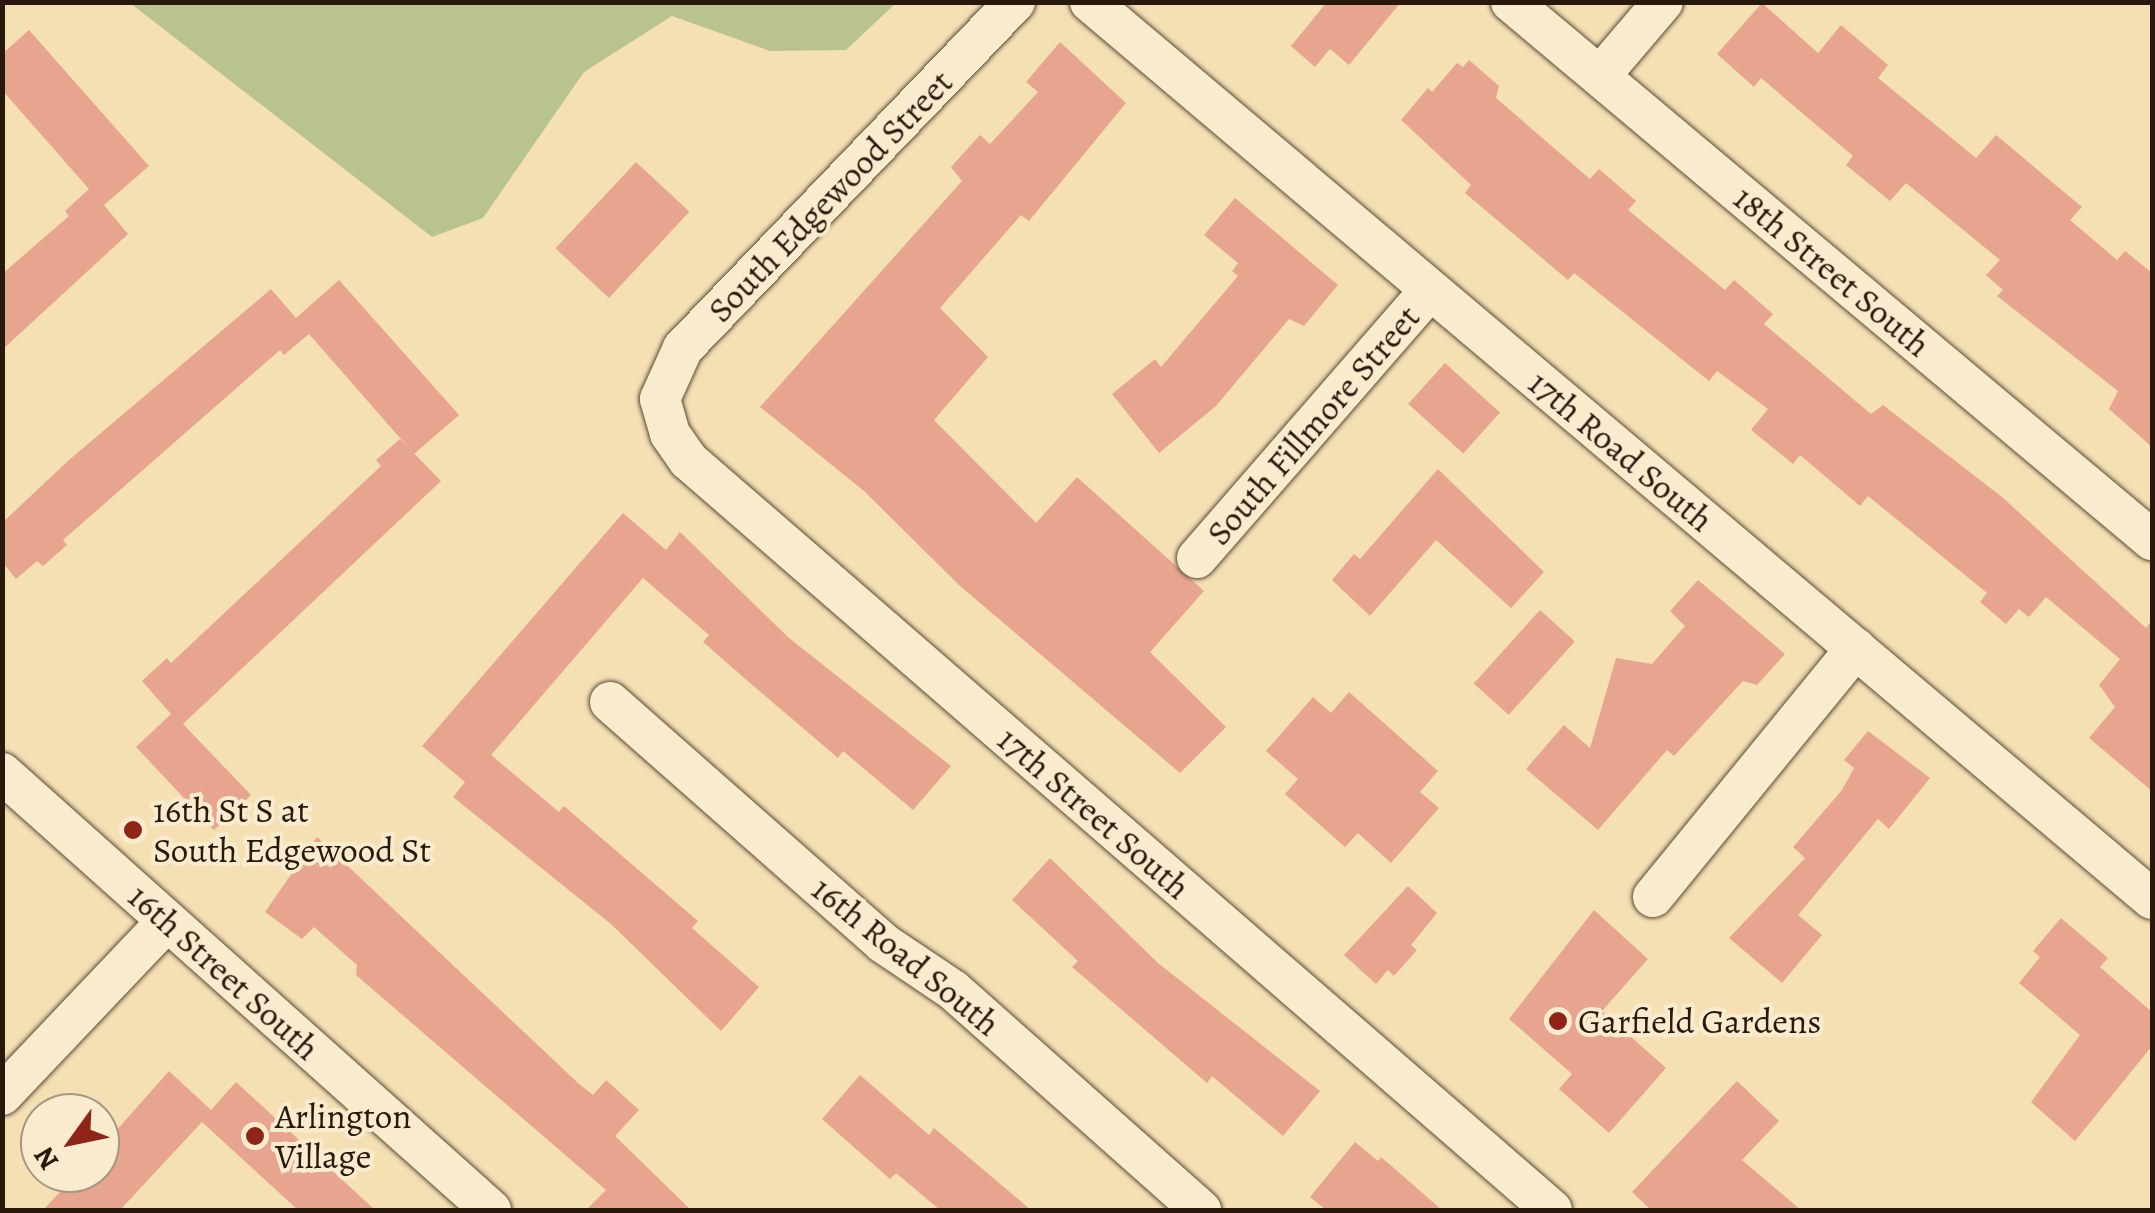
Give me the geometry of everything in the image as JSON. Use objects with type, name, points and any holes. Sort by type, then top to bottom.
[{"type":"street","name":"South Edgewood Street","points":[[660,400],[683,348],[1015,2]]},
{"type":"street","name":"17th Road South","points":[[1090,2],[2152,899]]},
{"type":"street","name":"18th Street South","points":[[1512,2],[2152,540]]},
{"type":"street","points":[[1600,76],[1663,2]]},
{"type":"street","name":"South Fillmore Street","points":[[1198,558],[1429,291]]},
{"type":"street","name":"17th Street South","points":[[660,400],[670,434],[688,460],[1552,1210]]},
{"type":"street","points":[[1652,897],[1856,648]]},
{"type":"street","name":"16th Road South","points":[[610,702],[883,943],[953,990],[1201,1210]]},
{"type":"street","name":"16th Street South","points":[[2,773],[492,1210]]},
{"type":"street","points":[[2,1094],[168,920]]},
{"type":"green space","points":[[130,3],[896,3],[846,50],[770,51],[672,16],[584,72],[483,218],[432,237]]},
{"type":"building","points":[[1327,2],[1401,2],[1349,65],[1330,49],[1315,67],[1291,46]]},
{"type":"building","points":[[1762,3],[1818,53],[1841,25],[1888,65],[1878,78],[1976,158],[1996,135],[2082,207],[2070,220],[2117,260],[2125,251],[2152,273],[2152,447],[2109,409],[2118,391],[1997,296],[2003,290],[1986,275],[2000,260],[1906,183],[1890,201],[1846,165],[1853,156],[1761,78],[1754,87],[1717,54]]},
{"type":"building","points":[[29,30],[149,166],[104,205],[128,234],[2,350],[2,274],[69,216],[65,211],[89,189],[2,90],[2,54]]},
{"type":"building","points":[[1060,42],[1126,103],[1029,221],[1021,215],[940,308],[988,357],[934,420],[1036,523],[1077,477],[1204,591],[1150,652],[1226,727],[1180,773],[960,586],[864,491],[760,407],[962,181],[951,167],[980,135],[990,144],[1038,92],[1026,82]]},
{"type":"building","points":[[1469,60],[1499,86],[1496,98],[1590,179],[1599,169],[1636,201],[1628,210],[1725,290],[1734,280],[1773,314],[1764,324],[1871,414],[1883,405],[2002,497],[2146,628],[2152,620],[2152,791],[2089,738],[2115,707],[2099,685],[2120,659],[2046,597],[2029,617],[2019,609],[2006,624],[1980,602],[1987,593],[1868,496],[1860,506],[1800,455],[1793,464],[1751,430],[1768,409],[1717,371],[1709,381],[1574,273],[1568,280],[1465,193],[1471,185],[1401,120],[1428,88],[1432,92],[1457,63],[1463,67]]},
{"type":"building","points":[[636,162],[689,212],[609,298],[556,248]]},
{"type":"building","points":[[1235,198],[1338,285],[1304,326],[1289,319],[1216,406],[1159,453],[1112,394],[1155,359],[1161,367],[1238,276],[1232,271],[1238,263],[1204,235]]},
{"type":"building","points":[[339,280],[459,415],[414,454],[309,334],[284,355],[280,350],[63,540],[67,545],[43,566],[37,561],[16,579],[2,562],[2,523],[69,460],[271,289],[296,318]]},
{"type":"building","points":[[1445,363],[1500,413],[1463,453],[1408,404]]},
{"type":"building","points":[[400,439],[441,481],[183,724],[251,795],[214,830],[136,747],[171,714],[142,681],[167,658],[171,663],[381,466],[376,460]]},
{"type":"building","points":[[1438,469],[1544,572],[1511,608],[1436,540],[1370,616],[1332,580],[1354,554],[1360,559]]},
{"type":"building","points":[[623,513],[666,550],[680,532],[789,638],[951,766],[913,810],[843,751],[838,758],[750,683],[703,642],[709,635],[643,578],[491,755],[559,812],[564,806],[698,921],[692,928],[759,987],[721,1031],[611,924],[453,797],[465,782],[422,746]]},
{"type":"building","points":[[1698,580],[1785,654],[1757,685],[1743,681],[1674,756],[1667,750],[1598,830],[1526,769],[1564,725],[1590,748],[1616,658],[1652,664],[1685,626],[1670,611]]},
{"type":"building","points":[[1540,610],[1575,641],[1509,715],[1474,684]]},
{"type":"building","points":[[1349,692],[1438,771],[1420,792],[1439,808],[1391,863],[1358,833],[1345,847],[1285,794],[1298,779],[1266,751],[1313,697],[1331,713]]},
{"type":"building","points":[[1868,731],[1930,778],[1889,829],[1878,819],[1798,915],[1822,935],[1782,983],[1729,938],[1805,858],[1793,847],[1842,790],[1854,768],[1844,760]]},
{"type":"building","points":[[317,837],[578,1083],[593,1095],[606,1080],[639,1110],[615,1136],[691,1210],[586,1210],[606,1190],[356,975],[357,965],[314,927],[302,939],[265,912]]},
{"type":"building","points":[[1050,858],[1158,963],[1320,1091],[1283,1136],[1212,1076],[1207,1083],[1072,967],[1078,961],[1012,900]]},
{"type":"building","points":[[1408,886],[1437,913],[1411,945],[1417,950],[1394,976],[1388,970],[1376,984],[1344,955]]},
{"type":"building","name":"Garfield Gardens","points":[[1594,910],[1648,959],[1602,1011],[1666,1068],[1609,1133],[1559,1089],[1572,1074],[1509,1019]]},
{"type":"building","points":[[2061,918],[2108,958],[2100,967],[2152,1012],[2152,1046],[2075,1141],[2031,1102],[2080,1035],[2019,983],[2040,957],[2033,951]]},
{"type":"building","name":"Arlington Village","points":[[169,1071],[211,1110],[236,1082],[375,1210],[298,1210],[202,1122],[120,1210],[43,1210],[59,1193],[120,1193],[120,1126]]},
{"type":"building","points":[[860,1075],[929,1135],[934,1128],[1031,1210],[940,1210],[896,1173],[890,1179],[822,1119]]},
{"type":"building","points":[[1737,1081],[1779,1121],[1742,1160],[1801,1210],[1651,1210],[1632,1192]]},
{"type":"building","points":[[1355,1142],[1378,1161],[1381,1157],[1442,1210],[1326,1210],[1310,1197]]},
{"type":"place","name":"16th St S at South Edgewood St","points":[[133,830]]},
{"type":"place","name":"Garfield Gardens","points":[[1558,1021]]},
{"type":"place","name":"Arlington Village","points":[[255,1136]]}]
